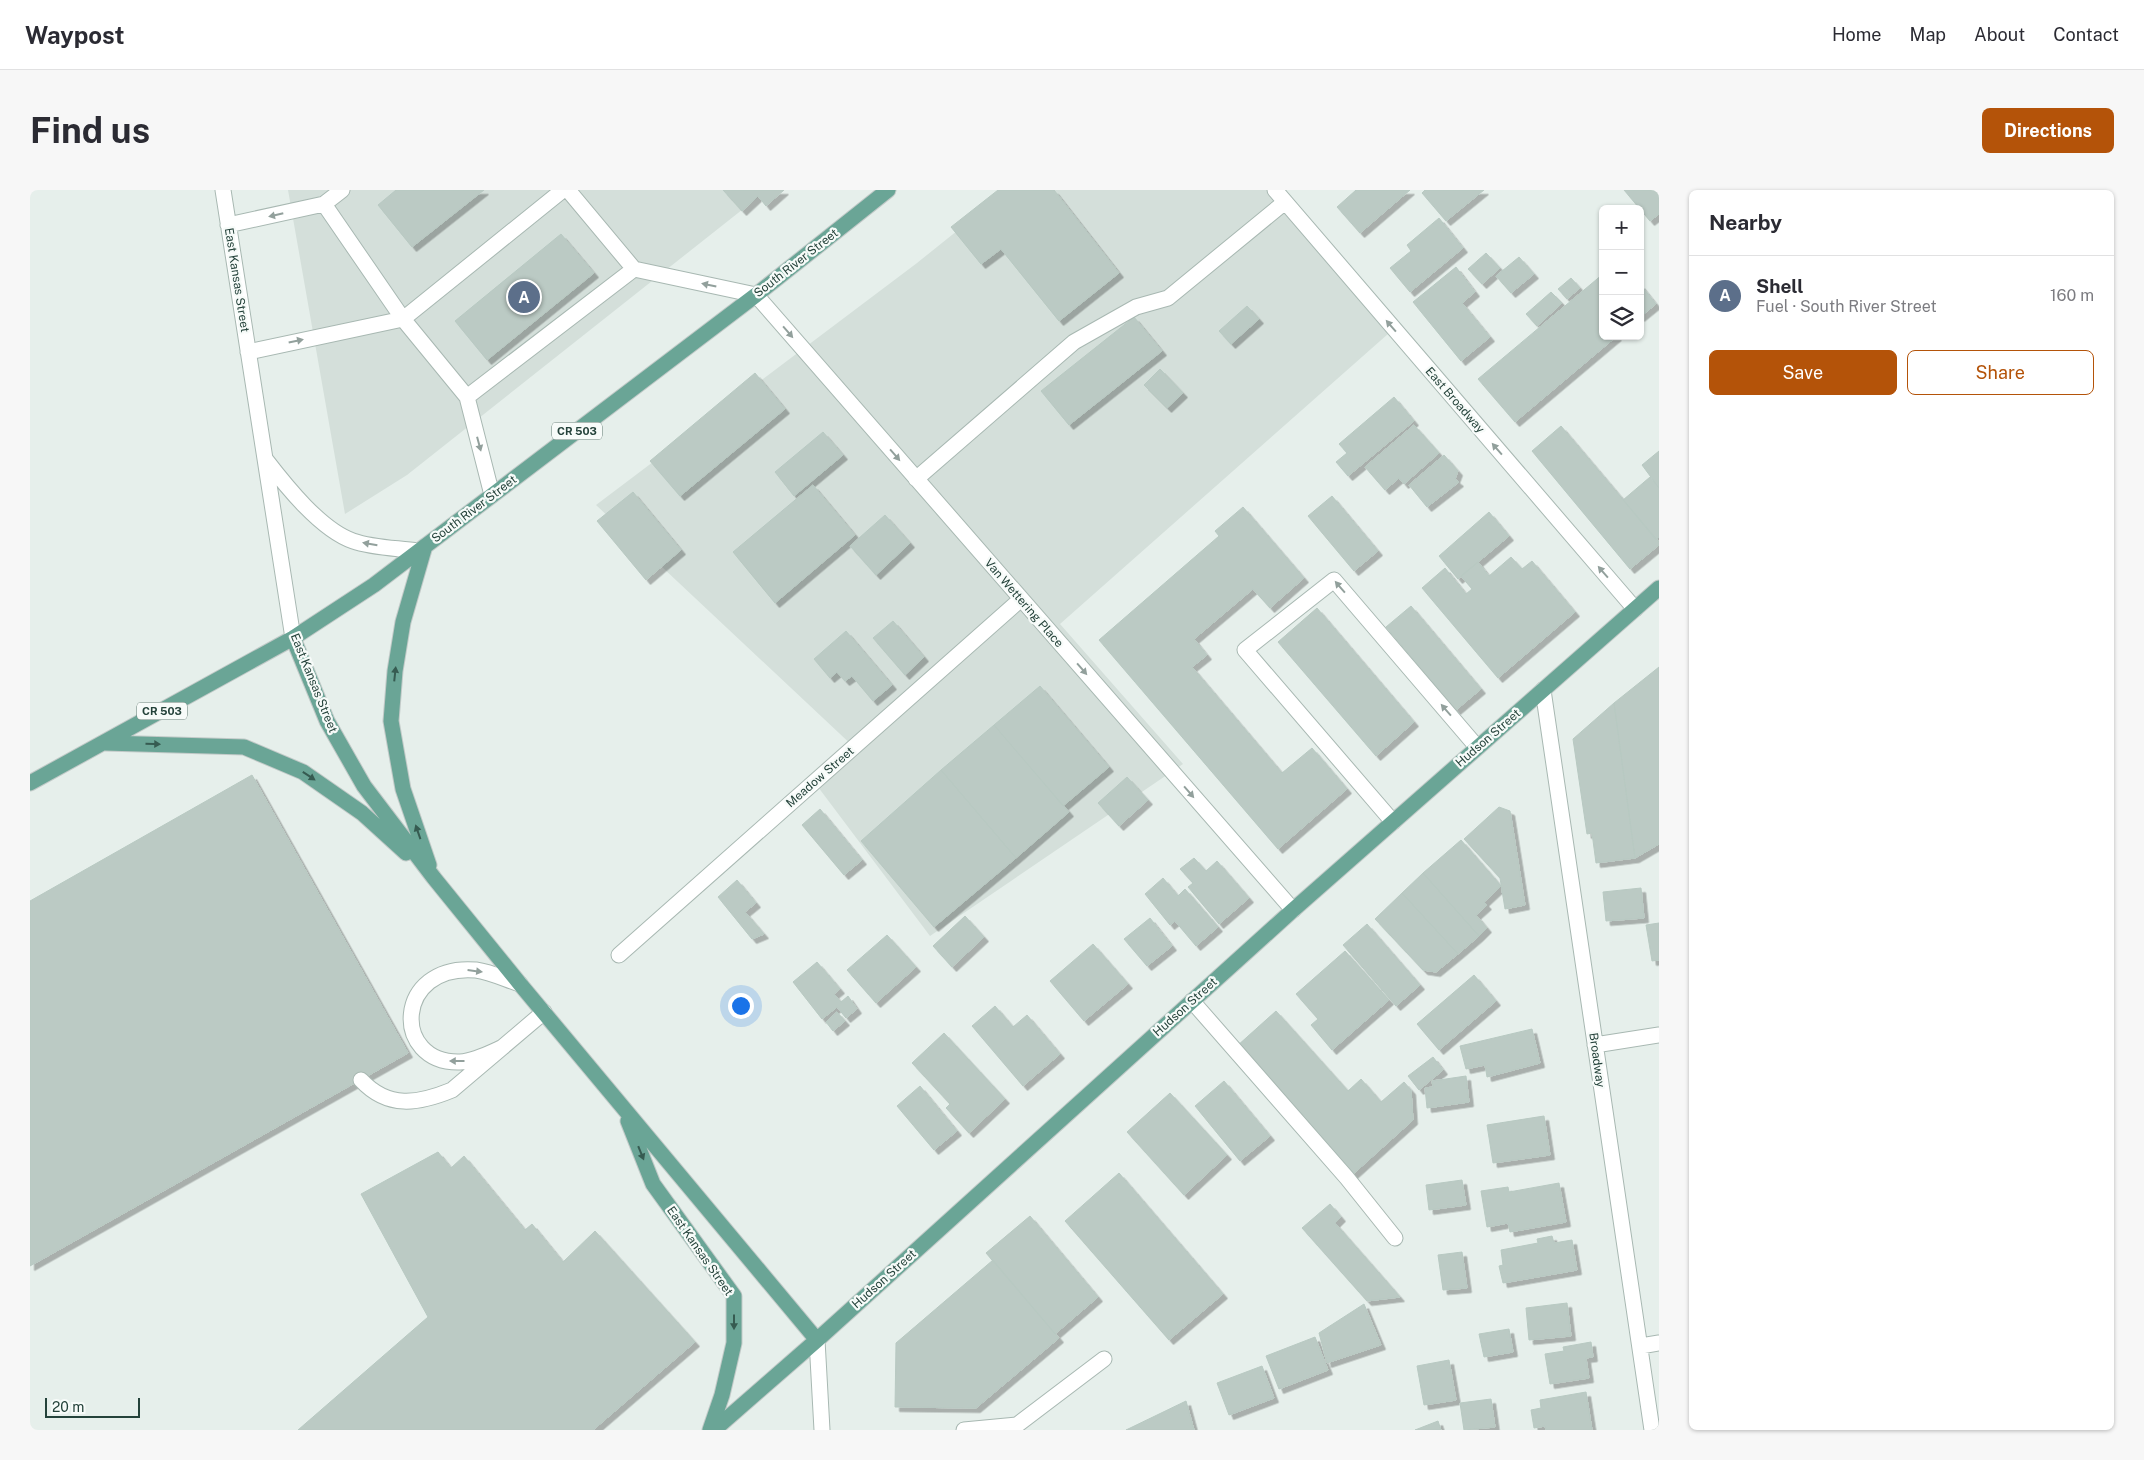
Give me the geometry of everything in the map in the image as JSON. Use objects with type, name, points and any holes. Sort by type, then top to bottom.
[{"type":"main road","name":"South River Street","points":[[30,783],[293,638],[374,584],[756,295],[888,190]]},
{"type":"main road","name":"East Kansas Street","points":[[421,549],[402,622],[391,721],[403,789],[434,878]]},
{"type":"main road","name":"Hudson Street","points":[[714,1430],[817,1340],[1293,910],[1659,588]]},
{"type":"main road","name":"East Kansas Street","points":[[293,638],[327,721],[364,786],[434,878],[520,984],[817,1340]]},
{"type":"main road","name":"East Kansas Street","points":[[104,743],[244,747],[303,772],[362,813],[434,878]]},
{"type":"main road","name":"East Kansas Street","points":[[623,1108],[653,1184],[734,1296],[734,1343],[722,1395],[710,1430]]},
{"type":"street","name":"East Kansas Street","points":[[222,190],[293,638]]},
{"type":"street","points":[[228,226],[324,204],[342,190]]},
{"type":"street","points":[[248,352],[403,319],[563,190]]},
{"type":"street","points":[[568,190],[634,269],[756,295]]},
{"type":"street","name":"East Broadway","points":[[1275,190],[1635,609]]},
{"type":"street","points":[[916,479],[1074,342],[1136,307],[1168,298],[1285,202]]},
{"type":"street","points":[[324,204],[403,319],[467,397],[492,495]]},
{"type":"street","points":[[467,397],[634,269]]},
{"type":"street","name":"Van Wettering Place","points":[[756,295],[1293,910]]},
{"type":"street","name":"East Kansas Street","points":[[265,459],[296,498],[332,529],[352,541],[421,549]]},
{"type":"street","points":[[1393,822],[1245,650],[1334,580],[1478,747]]},
{"type":"street","name":"Meadow Street","points":[[619,954],[1021,599]]},
{"type":"street","name":"Broadway","points":[[1543,690],[1652,1430]]},
{"type":"street","points":[[503,1046],[480,1057],[461,1062],[444,1060],[427,1051],[414,1036],[410,1017],[414,1000],[424,986],[436,978],[457,970],[478,970],[520,984]]},
{"type":"street","points":[[1192,1000],[1347,1178],[1395,1238]]},
{"type":"street","points":[[360,1080],[376,1094],[405,1102],[421,1100],[452,1090],[544,1012]]},
{"type":"street","points":[[1595,1045],[1659,1035]]},
{"type":"street","points":[[817,1340],[822,1430]]},
{"type":"street","points":[[1640,1346],[1659,1343]]},
{"type":"street","points":[[964,1430],[1017,1428],[1104,1359]]},
{"type":"shaded area","points":[[288,190],[767,190],[407,475],[345,514]]},
{"type":"shaded area","points":[[1008,190],[1279,190],[1397,326],[1060,624],[1183,764],[930,936],[815,783],[856,749],[596,505],[917,263]]},
{"type":"building","points":[[396,190],[484,190],[412,247],[378,205]]},
{"type":"building","points":[[723,190],[784,190],[766,206],[758,196],[742,211]]},
{"type":"building","points":[[998,190],[1054,190],[1119,273],[1059,321],[1001,249],[981,264],[951,227]]},
{"type":"building","points":[[1356,190],[1410,190],[1360,233],[1337,207]]},
{"type":"building","points":[[1425,190],[1484,190],[1446,221],[1422,193]]},
{"type":"building","points":[[1624,190],[1659,190],[1659,214],[1650,221],[1644,214],[1644,205],[1637,205]]},
{"type":"building","points":[[1439,218],[1463,248],[1410,292],[1390,268],[1411,251],[1407,245]]},
{"type":"building","points":[[561,234],[594,273],[487,360],[455,321]]},
{"type":"building","points":[[1486,253],[1500,268],[1482,284],[1468,269]]},
{"type":"building","points":[[1519,257],[1534,274],[1511,293],[1496,276]]},
{"type":"building","points":[[1456,267],[1475,292],[1462,303],[1490,337],[1461,361],[1413,302]]},
{"type":"building","points":[[1599,277],[1599,340],[1612,340],[1515,422],[1478,379]]},
{"type":"building","points":[[1571,278],[1580,288],[1567,299],[1558,289]]},
{"type":"building","points":[[1644,289],[1656,304],[1644,314]]},
{"type":"building","points":[[1551,292],[1562,303],[1537,326],[1526,314]]},
{"type":"building","points":[[1247,306],[1259,319],[1231,344],[1219,331]]},
{"type":"building","points":[[1134,317],[1162,351],[1069,425],[1041,391]]},
{"type":"building","points":[[1160,369],[1183,393],[1167,408],[1144,385]]},
{"type":"building","points":[[755,373],[785,409],[680,496],[650,461]]},
{"type":"building","points":[[1394,397],[1414,421],[1348,476],[1336,462],[1347,453],[1339,444]]},
{"type":"building","points":[[1414,425],[1439,453],[1404,484],[1399,478],[1385,490],[1365,467]]},
{"type":"building","points":[[1561,426],[1659,542],[1659,545],[1630,569],[1532,451]]},
{"type":"building","points":[[823,432],[843,455],[794,496],[775,472]]},
{"type":"building","points":[[1659,451],[1659,488],[1642,465]]},
{"type":"building","points":[[1444,455],[1458,471],[1455,479],[1459,482],[1427,507],[1409,485]]},
{"type":"building","points":[[1650,477],[1659,488],[1659,537],[1656,540],[1623,500]]},
{"type":"building","points":[[813,485],[855,535],[775,603],[733,552]]},
{"type":"building","points":[[633,492],[681,550],[646,580],[597,521]]},
{"type":"building","points":[[1332,496],[1378,551],[1354,571],[1308,516]]},
{"type":"building","points":[[1243,507],[1304,578],[1270,608],[1253,589],[1194,639],[1207,655],[1192,667],[1282,773],[1312,748],[1347,789],[1278,849],[1099,640],[1219,536],[1215,531]]},
{"type":"building","points":[[1489,512],[1509,536],[1458,579],[1439,556]]},
{"type":"building","points":[[885,515],[910,543],[876,575],[850,546]]},
{"type":"building","points":[[1511,557],[1522,569],[1532,561],[1575,612],[1498,678],[1422,588],[1445,568],[1466,594],[1472,589],[1461,576],[1478,562],[1489,576]]},
{"type":"building","points":[[1411,606],[1481,689],[1456,710],[1386,627]]},
{"type":"building","points":[[1317,608],[1414,722],[1376,756],[1278,642]]},
{"type":"building","points":[[893,621],[924,657],[905,675],[873,638]]},
{"type":"building","points":[[846,631],[892,685],[873,701],[852,676],[845,681],[837,672],[830,678],[814,659]]},
{"type":"building","points":[[1659,667],[1659,844],[1635,858],[1614,703]]},
{"type":"building","points":[[1040,686],[1109,767],[1063,806],[994,725]]},
{"type":"building","points":[[1614,703],[1635,858],[1596,863],[1592,833],[1587,834],[1573,739]]},
{"type":"building","points":[[994,725],[1069,812],[1016,858],[941,770]]},
{"type":"building","points":[[941,770],[1016,858],[934,927],[861,841]]},
{"type":"building","points":[[252,775],[408,1053],[30,1266],[30,901]]},
{"type":"building","points":[[1127,777],[1148,800],[1119,826],[1098,803]]},
{"type":"building","points":[[1499,807],[1510,811],[1525,905],[1505,909],[1500,878],[1464,839]]},
{"type":"building","points":[[820,809],[862,860],[844,875],[802,825]]},
{"type":"building","points":[[1461,840],[1501,886],[1484,902],[1487,905],[1476,915],[1487,928],[1479,936],[1423,873]]},
{"type":"building","points":[[1194,858],[1206,871],[1217,861],[1249,898],[1219,924],[1188,887],[1193,883],[1180,869]]},
{"type":"building","points":[[1423,873],[1479,936],[1458,954],[1402,893]]},
{"type":"building","points":[[1163,878],[1178,896],[1185,889],[1218,927],[1196,946],[1175,921],[1170,925],[1145,894]]},
{"type":"building","points":[[737,880],[756,903],[745,912],[764,934],[752,939],[718,897]]},
{"type":"building","points":[[1641,888],[1644,918],[1606,921],[1603,892]]},
{"type":"building","points":[[1402,893],[1458,954],[1436,972],[1423,970],[1375,919]]},
{"type":"building","points":[[965,916],[984,937],[952,967],[933,946]]},
{"type":"building","points":[[1150,918],[1172,946],[1147,966],[1124,939]]},
{"type":"building","points":[[1659,923],[1659,960],[1652,961],[1646,925]]},
{"type":"building","points":[[1367,924],[1420,985],[1396,1006],[1343,945]]},
{"type":"building","points":[[887,935],[916,967],[876,1003],[847,970]]},
{"type":"building","points":[[1093,944],[1128,984],[1084,1021],[1050,981]]},
{"type":"building","points":[[1345,951],[1389,1000],[1332,1050],[1311,1025],[1318,1019],[1296,994]]},
{"type":"building","points":[[817,962],[840,989],[834,994],[841,1002],[848,996],[857,1009],[846,1018],[837,1007],[822,1019],[793,982]]},
{"type":"building","points":[[1474,975],[1496,1001],[1439,1050],[1417,1024]]},
{"type":"building","points":[[995,1006],[1013,1027],[1027,1015],[1060,1054],[1023,1086],[972,1026]]},
{"type":"building","points":[[1276,1011],[1348,1091],[1361,1079],[1381,1102],[1404,1082],[1411,1090],[1413,1120],[1352,1175],[1237,1046]]},
{"type":"building","points":[[837,1012],[845,1021],[833,1031],[826,1022]]},
{"type":"building","points":[[1532,1029],[1540,1063],[1487,1077],[1485,1065],[1466,1069],[1460,1046]]},
{"type":"building","points":[[944,1033],[1005,1099],[969,1133],[946,1108],[950,1104],[912,1063]]},
{"type":"building","points":[[1433,1057],[1443,1070],[1419,1090],[1408,1076]]},
{"type":"building","points":[[1466,1076],[1469,1102],[1427,1108],[1425,1088],[1433,1087],[1432,1081]]},
{"type":"building","points":[[1224,1081],[1270,1136],[1240,1161],[1195,1106]]},
{"type":"building","points":[[920,1086],[957,1131],[934,1150],[897,1106]]},
{"type":"building","points":[[1170,1093],[1227,1155],[1184,1195],[1127,1132]]},
{"type":"building","points":[[1544,1116],[1550,1155],[1493,1163],[1487,1125]]},
{"type":"building","points":[[438,1152],[451,1168],[464,1156],[525,1230],[532,1224],[563,1262],[595,1231],[695,1342],[593,1430],[298,1430],[428,1317],[361,1194]]},
{"type":"building","points":[[1119,1173],[1223,1294],[1169,1340],[1065,1221]]},
{"type":"building","points":[[1462,1180],[1466,1205],[1429,1210],[1426,1185]]},
{"type":"building","points":[[1559,1183],[1566,1222],[1510,1232],[1508,1223],[1487,1227],[1481,1191],[1508,1187],[1509,1192]]},
{"type":"building","points":[[1330,1204],[1341,1217],[1335,1223],[1400,1297],[1367,1301],[1302,1228]]},
{"type":"building","points":[[1030,1216],[1098,1297],[1055,1334],[986,1253]]},
{"type":"building","points":[[1552,1236],[1554,1243],[1572,1240],[1577,1270],[1503,1283],[1499,1266],[1503,1265],[1501,1250],[1538,1243],[1537,1239]]},
{"type":"building","points":[[1462,1252],[1467,1288],[1443,1290],[1438,1255]]},
{"type":"building","points":[[993,1260],[1059,1338],[976,1408],[895,1407],[896,1343]]},
{"type":"building","points":[[1567,1303],[1571,1336],[1529,1340],[1526,1308]]},
{"type":"building","points":[[1364,1304],[1381,1345],[1327,1363],[1319,1333]]},
{"type":"building","points":[[1509,1329],[1513,1352],[1484,1357],[1479,1334]]},
{"type":"building","points":[[1315,1337],[1328,1370],[1279,1389],[1266,1356]]},
{"type":"building","points":[[1591,1342],[1593,1357],[1586,1358],[1589,1378],[1550,1384],[1545,1354],[1564,1351],[1563,1347]]},
{"type":"building","points":[[1449,1360],[1456,1400],[1424,1405],[1417,1366]]},
{"type":"building","points":[[1262,1366],[1274,1398],[1229,1415],[1217,1383]]},
{"type":"building","points":[[1586,1392],[1592,1430],[1546,1430],[1545,1426],[1534,1428],[1531,1410],[1541,1408],[1540,1400]]},
{"type":"building","points":[[1491,1399],[1495,1427],[1464,1430],[1460,1403]]},
{"type":"building","points":[[1186,1401],[1194,1430],[1126,1430]]},
{"type":"building","points":[[1438,1421],[1441,1430],[1415,1430]]},
{"type":"place","name":"Shell","points":[[524,297]]}]
